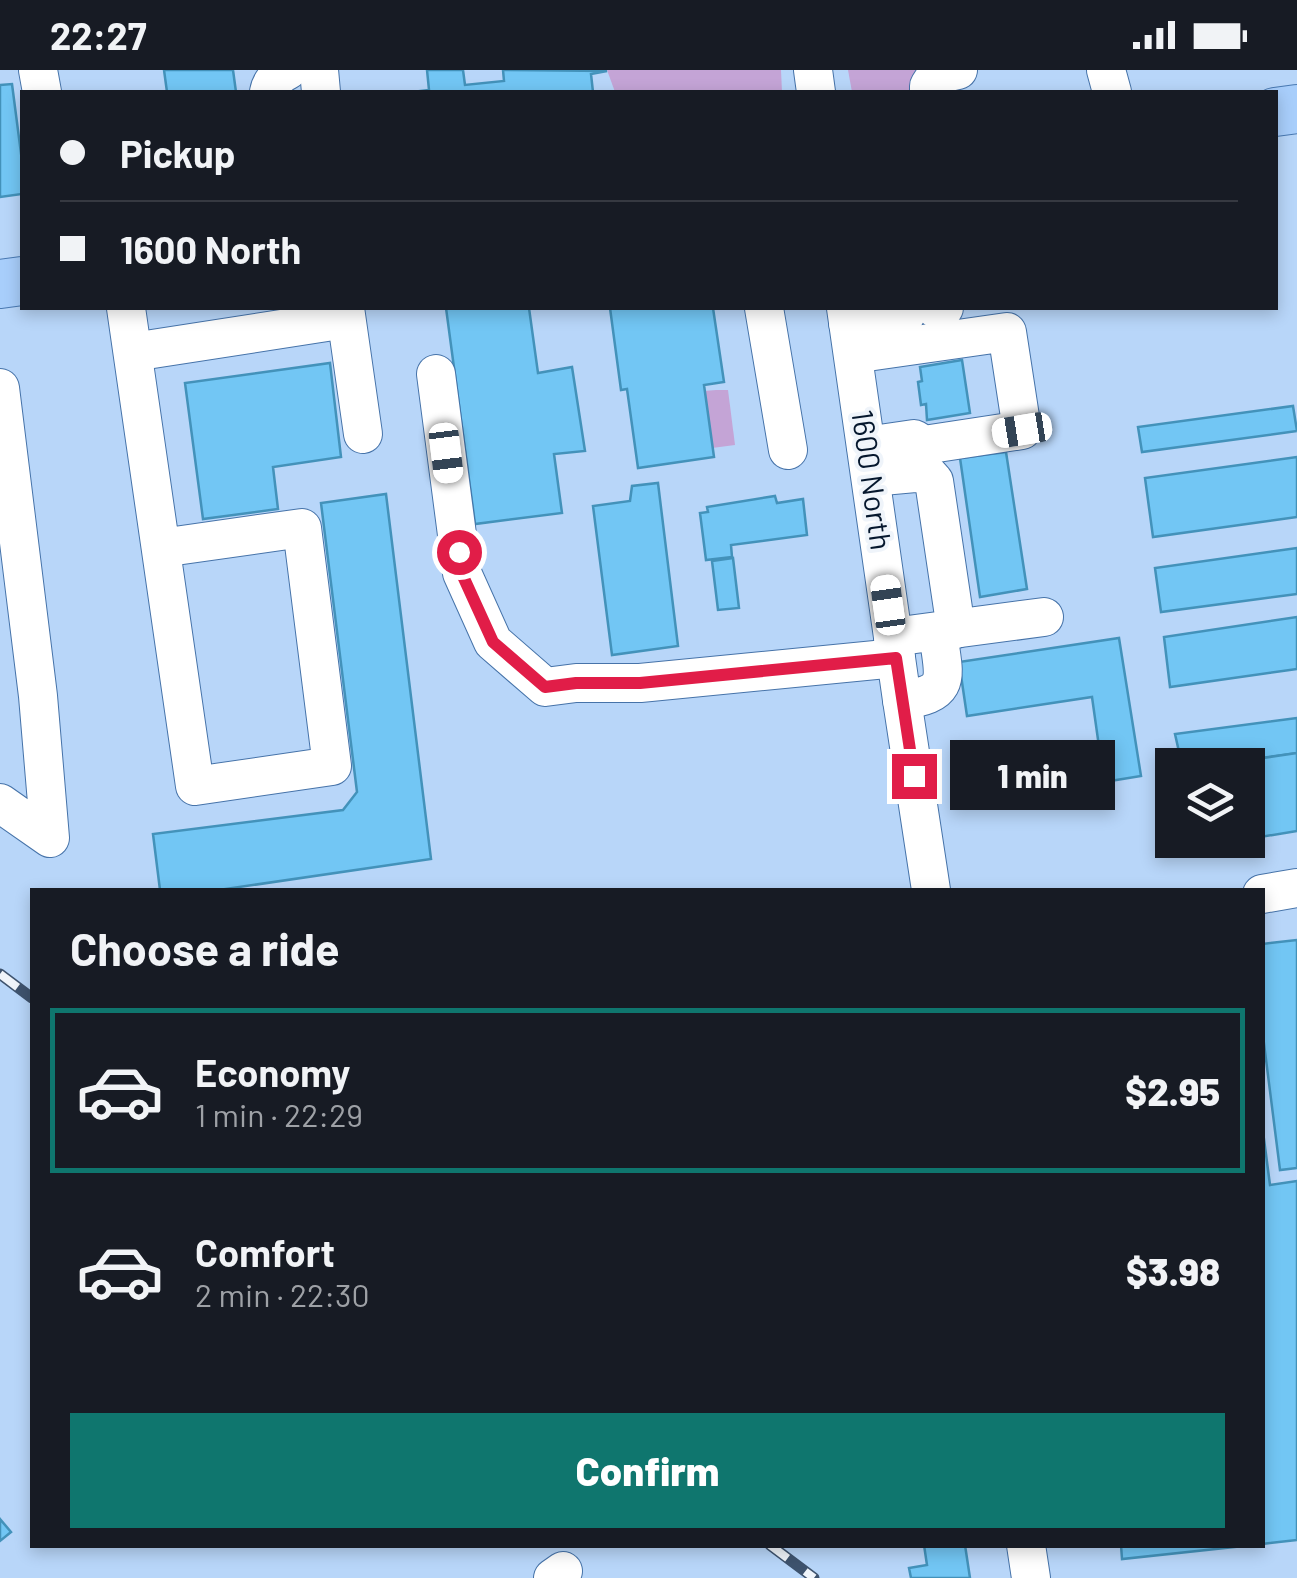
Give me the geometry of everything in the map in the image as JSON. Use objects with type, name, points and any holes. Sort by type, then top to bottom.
[{"type":"street","points":[[270,90],[280,74],[288,70]]},
{"type":"street","points":[[929,90],[936,75],[958,70]]},
{"type":"street","points":[[126,310],[195,786],[332,766],[302,528],[162,548]]},
{"type":"street","points":[[764,310],[788,450]]},
{"type":"street","points":[[849,328],[921,311]]},
{"type":"street","points":[[133,352],[346,314],[362,434]]},
{"type":"street","points":[[849,328],[1007,332],[1022,430],[924,446],[914,439],[869,462]]},
{"type":"street","name":"1600 North","points":[[849,328],[932,888]]},
{"type":"street","points":[[436,374],[462,574],[493,642],[545,687],[659,682],[894,648],[947,630],[1044,617]]},
{"type":"street","points":[[0,388],[38,696],[50,838],[0,803]]},
{"type":"street","points":[[869,462],[926,472],[934,481],[947,630],[943,676],[938,687],[926,697],[902,700]]},
{"type":"street","points":[[1265,893],[1297,888]]},
{"type":"street","points":[[1026,1548],[1031,1578]]},
{"type":"shaded area","points":[[607,70],[781,70],[782,90],[614,90]]},
{"type":"shaded area","points":[[848,70],[917,73],[913,90],[852,90]]},
{"type":"shaded area","points":[[728,390],[735,445],[712,448],[704,391]]},
{"type":"building","points":[[164,70],[233,70],[236,90],[167,90]]},
{"type":"building","points":[[427,70],[463,70],[465,85],[504,81],[503,70],[607,71],[591,74],[593,90],[429,90]]},
{"type":"building","points":[[12,84],[20,146],[20,194],[0,197],[0,85]]},
{"type":"building","points":[[446,310],[529,310],[538,373],[572,367],[585,451],[554,454],[562,513],[475,524]]},
{"type":"building","points":[[610,310],[713,310],[724,382],[704,385],[714,457],[638,468],[627,389],[621,390]]},
{"type":"building","points":[[962,360],[970,413],[927,420],[926,404],[921,405],[920,367]]},
{"type":"building","points":[[330,363],[341,457],[273,467],[278,509],[203,519],[185,383]]},
{"type":"building","points":[[1293,406],[1297,431],[1142,452],[1138,427]]},
{"type":"building","points":[[1006,452],[1027,589],[980,597],[960,458]]},
{"type":"building","points":[[1297,457],[1297,517],[1153,537],[1145,478]]},
{"type":"building","points":[[658,483],[678,646],[612,655],[593,506],[630,501],[632,486]]},
{"type":"building","points":[[386,494],[431,859],[233,888],[160,888],[153,834],[343,810],[357,792],[321,503]]},
{"type":"building","points":[[775,496],[777,503],[803,499],[807,535],[731,545],[732,557],[706,560],[700,513],[708,512],[707,507]]},
{"type":"building","points":[[1297,548],[1297,594],[1161,612],[1155,568]]},
{"type":"building","points":[[733,558],[739,608],[718,610],[712,561]]},
{"type":"building","points":[[1297,617],[1297,669],[1170,687],[1164,637]]},
{"type":"building","points":[[1119,638],[1141,776],[1104,782],[1092,697],[967,716],[959,662]]},
{"type":"building","points":[[1297,718],[1297,753],[1265,758],[1265,748],[1178,748],[1175,734]]},
{"type":"building","points":[[1297,753],[1297,831],[1265,836],[1265,758]]},
{"type":"building","points":[[1297,940],[1297,1168],[1280,1170],[1265,1052],[1265,944]]},
{"type":"building","points":[[1265,1147],[1270,1185],[1297,1181],[1297,1540],[1265,1544]]},
{"type":"building","points":[[0,1519],[11,1532],[0,1541]]},
{"type":"building","points":[[924,1548],[965,1548],[970,1578],[911,1578],[909,1568],[927,1565]]},
{"type":"building","points":[[1121,1548],[1225,1548],[1122,1559]]},
{"type":"railway","points":[[0,974],[30,996]]},
{"type":"railway","points":[[774,1548],[814,1578]]},
{"type":"route","points":[[459,552],[462,574],[493,642],[545,687],[640,683],[896,658],[914,776]]}]
